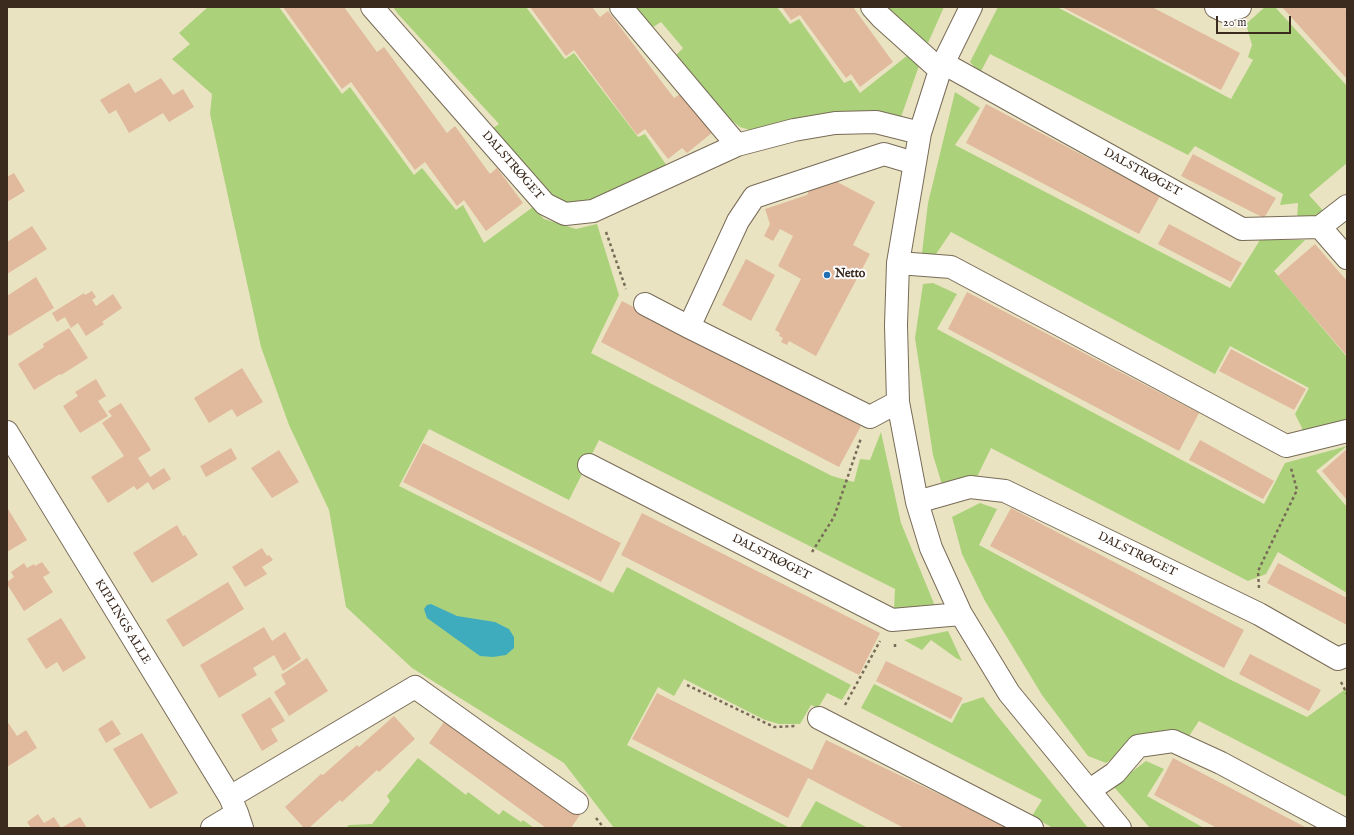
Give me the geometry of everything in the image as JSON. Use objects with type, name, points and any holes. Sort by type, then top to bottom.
[{"type":"street","name":"DALSTRØGET","points":[[372,7],[545,204],[565,214],[597,209],[737,145],[794,130],[835,123],[876,122],[920,133]]},
{"type":"street","points":[[621,7],[737,145]]},
{"type":"street","name":"DALSTRØGET","points":[[872,7],[881,17],[942,66],[1242,229],[1320,227]]},
{"type":"street","points":[[971,7],[942,66],[920,133],[914,164],[898,263],[896,325],[898,402],[917,502],[930,548],[961,614],[1009,693],[1120,828]]},
{"type":"street","points":[[1216,7],[1224,11],[1240,7]]},
{"type":"street","points":[[689,327],[738,221],[754,197],[884,154],[914,164]]},
{"type":"street","points":[[1347,206],[1320,227],[1347,258]]},
{"type":"street","points":[[898,263],[951,268],[1286,446],[1347,431]]},
{"type":"street","points":[[645,304],[870,417],[898,402]]},
{"type":"street","name":"KIPLINGS ALLE","points":[[7,432],[236,813]]},
{"type":"street","name":"DALSTRØGET","points":[[589,465],[892,620]]},
{"type":"street","name":"DALSTRØGET","points":[[917,502],[970,487],[1005,492],[1259,614],[1338,659],[1347,655]]},
{"type":"street","points":[[892,620],[961,614]]},
{"type":"street","points":[[212,828],[236,813],[415,687],[577,803]]},
{"type":"street","points":[[826,721],[1032,828]]},
{"type":"street","points":[[1090,790],[1115,773],[1138,746],[1173,741],[1221,763],[1342,828]]},
{"type":"path","points":[[597,209],[629,297],[645,304]]},
{"type":"path","points":[[799,572],[834,517],[855,454],[870,417]]},
{"type":"path","points":[[1259,614],[1258,571],[1297,490],[1286,446]]},
{"type":"path","points":[[687,685],[774,727],[806,726],[826,721],[892,620]]},
{"type":"green space","points":[[208,7],[279,7],[342,94],[350,87],[414,175],[422,168],[456,210],[463,205],[484,243],[533,207],[544,219],[576,229],[597,224],[619,295],[591,353],[832,476],[854,482],[860,459],[870,460],[881,432],[901,523],[935,606],[894,609],[895,589],[599,440],[569,500],[429,429],[399,486],[613,593],[627,567],[851,685],[842,700],[827,693],[818,708],[811,705],[800,724],[779,724],[765,720],[684,679],[674,696],[658,687],[627,745],[790,828],[614,828],[564,763],[412,668],[346,607],[329,510],[289,425],[261,347],[210,114],[212,94],[172,59],[190,44],[179,33]]},
{"type":"green space","points":[[393,7],[526,7],[565,59],[574,53],[638,137],[645,134],[667,166],[580,205],[562,204],[552,198],[490,130],[499,124]]},
{"type":"green space","points":[[631,7],[777,7],[790,24],[799,19],[844,83],[851,80],[860,93],[908,55],[920,63],[901,117],[870,111],[840,112],[750,130],[740,127],[731,120],[675,56],[683,48],[661,22],[650,29]]},
{"type":"green space","points":[[886,7],[944,7],[928,43],[913,32]]},
{"type":"green space","points":[[998,7],[1057,7],[1231,99],[1253,60],[1248,57],[1252,45],[1246,24],[1265,7],[1275,7],[1347,86],[1347,163],[1309,195],[1326,214],[1297,219],[1298,203],[1280,205],[1283,194],[1195,146],[1188,155],[990,54],[980,73],[970,62]]},
{"type":"green space","points":[[955,92],[980,108],[955,145],[1230,288],[1260,240],[1305,240],[1274,271],[1347,357],[1347,423],[1302,437],[1302,428],[1295,414],[1309,388],[1230,346],[1215,374],[951,232],[934,257],[922,253],[928,203]]},
{"type":"green space","points":[[933,283],[957,294],[937,329],[1264,504],[1285,463],[1347,446],[1316,471],[1347,507],[1347,593],[1278,552],[1266,574],[1248,581],[991,448],[976,479],[943,488],[933,455],[915,338],[923,284]]},
{"type":"green space","points":[[980,503],[997,509],[979,545],[1229,679],[1307,717],[1347,688],[1347,797],[1199,721],[1187,739],[1147,735],[1106,763],[1088,756],[1042,695],[985,601],[962,554],[952,517]]},
{"type":"green space","points":[[948,631],[962,661],[931,640],[922,650],[904,640]]},
{"type":"green space","points":[[874,684],[952,723],[962,704],[983,697],[1088,828],[1053,828],[1032,816],[1042,800],[861,708]]},
{"type":"green space","points":[[418,758],[466,795],[468,792],[499,815],[503,810],[521,822],[523,820],[534,828],[346,828],[349,825],[372,824],[390,801],[387,796]]},
{"type":"green space","points":[[1146,761],[1164,769],[1147,796],[1204,828],[1150,828],[1113,786]]},
{"type":"green space","points":[[816,801],[868,828],[800,828]]},
{"type":"water","points":[[431,604],[457,616],[495,622],[509,629],[514,637],[514,648],[506,655],[493,657],[480,656],[427,618],[424,609],[427,605]]},
{"type":"building","points":[[283,7],[344,7],[377,52],[384,47],[447,133],[455,126],[490,174],[497,168],[523,203],[486,231],[464,200],[457,206],[425,162],[415,170],[351,82],[342,89]]},
{"type":"building","points":[[530,7],[592,7],[600,17],[608,11],[674,98],[682,93],[713,132],[687,153],[682,148],[668,159],[645,129],[637,135],[574,50],[566,56]]},
{"type":"building","points":[[782,7],[853,7],[893,62],[860,87],[851,74],[846,78],[800,15],[791,20]]},
{"type":"building","points":[[1062,7],[1152,7],[1240,53],[1221,90]]},
{"type":"building","points":[[1282,7],[1344,7],[1347,10],[1347,79]]},
{"type":"building","points":[[161,78],[173,95],[183,89],[194,107],[169,122],[163,113],[129,133],[116,110],[109,114],[100,100],[129,83],[135,93]]},
{"type":"building","points":[[986,104],[1160,196],[1139,234],[966,143]]},
{"type":"building","points":[[1193,154],[1276,198],[1264,218],[1181,176]]},
{"type":"building","points":[[14,173],[25,191],[7,202],[7,177]]},
{"type":"building","points":[[826,176],[875,202],[853,245],[870,254],[816,356],[789,341],[787,345],[781,342],[783,338],[779,336],[780,333],[775,330],[801,279],[778,266],[793,236],[780,229],[773,241],[764,236],[770,224],[765,209],[807,195],[814,181]]},
{"type":"building","points":[[1169,224],[1242,263],[1231,282],[1158,244]]},
{"type":"building","points":[[32,226],[47,249],[7,274],[7,242]]},
{"type":"building","points":[[1315,244],[1347,281],[1347,356],[1278,276]]},
{"type":"building","points":[[746,259],[775,275],[751,321],[722,305]]},
{"type":"building","points":[[36,277],[54,308],[9,336],[7,333],[7,296]]},
{"type":"building","points":[[92,291],[96,297],[92,300],[96,306],[113,294],[122,308],[102,322],[104,324],[86,336],[78,323],[71,328],[65,317],[57,322],[52,313],[84,293],[85,295]]},
{"type":"building","points":[[967,292],[1199,413],[1179,451],[948,329]]},
{"type":"building","points":[[622,301],[861,426],[839,467],[601,342]]},
{"type":"building","points":[[69,328],[88,358],[34,390],[18,364],[44,347],[43,344]]},
{"type":"building","points":[[1231,349],[1306,389],[1294,410],[1219,371]]},
{"type":"building","points":[[242,368],[263,402],[237,417],[232,409],[209,423],[194,398]]},
{"type":"building","points":[[96,379],[106,396],[98,401],[108,416],[80,433],[63,406],[78,396],[75,392]]},
{"type":"building","points":[[121,403],[151,450],[138,458],[150,477],[164,468],[171,479],[153,490],[148,482],[137,490],[134,486],[108,503],[91,477],[124,456],[102,423],[112,416],[108,411]]},
{"type":"building","points":[[1200,440],[1274,481],[1263,499],[1189,460]]},
{"type":"building","points":[[423,443],[621,543],[601,582],[403,482]]},
{"type":"building","points":[[231,448],[237,459],[206,477],[200,466]]},
{"type":"building","points":[[1347,449],[1347,500],[1322,471]]},
{"type":"building","points":[[279,450],[299,482],[272,498],[251,468]]},
{"type":"building","points":[[1011,508],[1244,630],[1224,668],[990,546]]},
{"type":"building","points":[[7,509],[27,540],[7,552]]},
{"type":"building","points":[[642,513],[880,633],[859,675],[621,555]]},
{"type":"building","points":[[177,525],[183,536],[185,535],[198,555],[152,583],[133,553]]},
{"type":"building","points":[[262,548],[267,556],[269,555],[273,560],[262,567],[267,574],[245,587],[232,567]]},
{"type":"building","points":[[42,562],[50,573],[43,577],[53,592],[24,611],[7,582],[14,577],[11,572],[24,563],[27,568]]},
{"type":"building","points":[[1278,563],[1347,598],[1347,625],[1267,583]]},
{"type":"building","points":[[228,582],[244,609],[183,647],[166,620]]},
{"type":"building","points":[[61,618],[86,658],[63,672],[57,662],[46,669],[27,639]]},
{"type":"building","points":[[264,627],[272,641],[285,632],[301,659],[283,671],[274,655],[253,668],[257,675],[219,698],[200,665]]},
{"type":"building","points":[[1250,654],[1321,690],[1309,711],[1239,674]]},
{"type":"building","points":[[307,658],[328,691],[289,716],[274,692],[286,684],[281,675]]},
{"type":"building","points":[[886,661],[963,698],[951,719],[876,681]]},
{"type":"building","points":[[657,693],[812,770],[826,740],[1010,828],[904,828],[808,778],[788,818],[632,739]]},
{"type":"building","points":[[270,697],[285,721],[271,729],[278,741],[262,751],[241,715]]},
{"type":"building","points":[[449,715],[582,812],[571,828],[546,828],[429,743]]},
{"type":"building","points":[[394,716],[415,739],[379,772],[377,770],[342,802],[340,800],[309,828],[304,828],[285,807],[321,774],[323,775],[357,745],[359,747]]},
{"type":"building","points":[[112,720],[121,734],[106,743],[98,729]]},
{"type":"building","points":[[7,721],[17,736],[26,730],[37,748],[7,767]]},
{"type":"building","points":[[142,733],[178,793],[150,809],[113,749]]},
{"type":"building","points":[[1173,758],[1307,828],[1217,828],[1154,795]]},
{"type":"building","points":[[38,814],[44,823],[54,817],[61,828],[31,828],[27,822]]},
{"type":"building","points":[[80,817],[87,828],[61,828]]},
{"type":"place","name":"Netto","points":[[827,275]]}]
